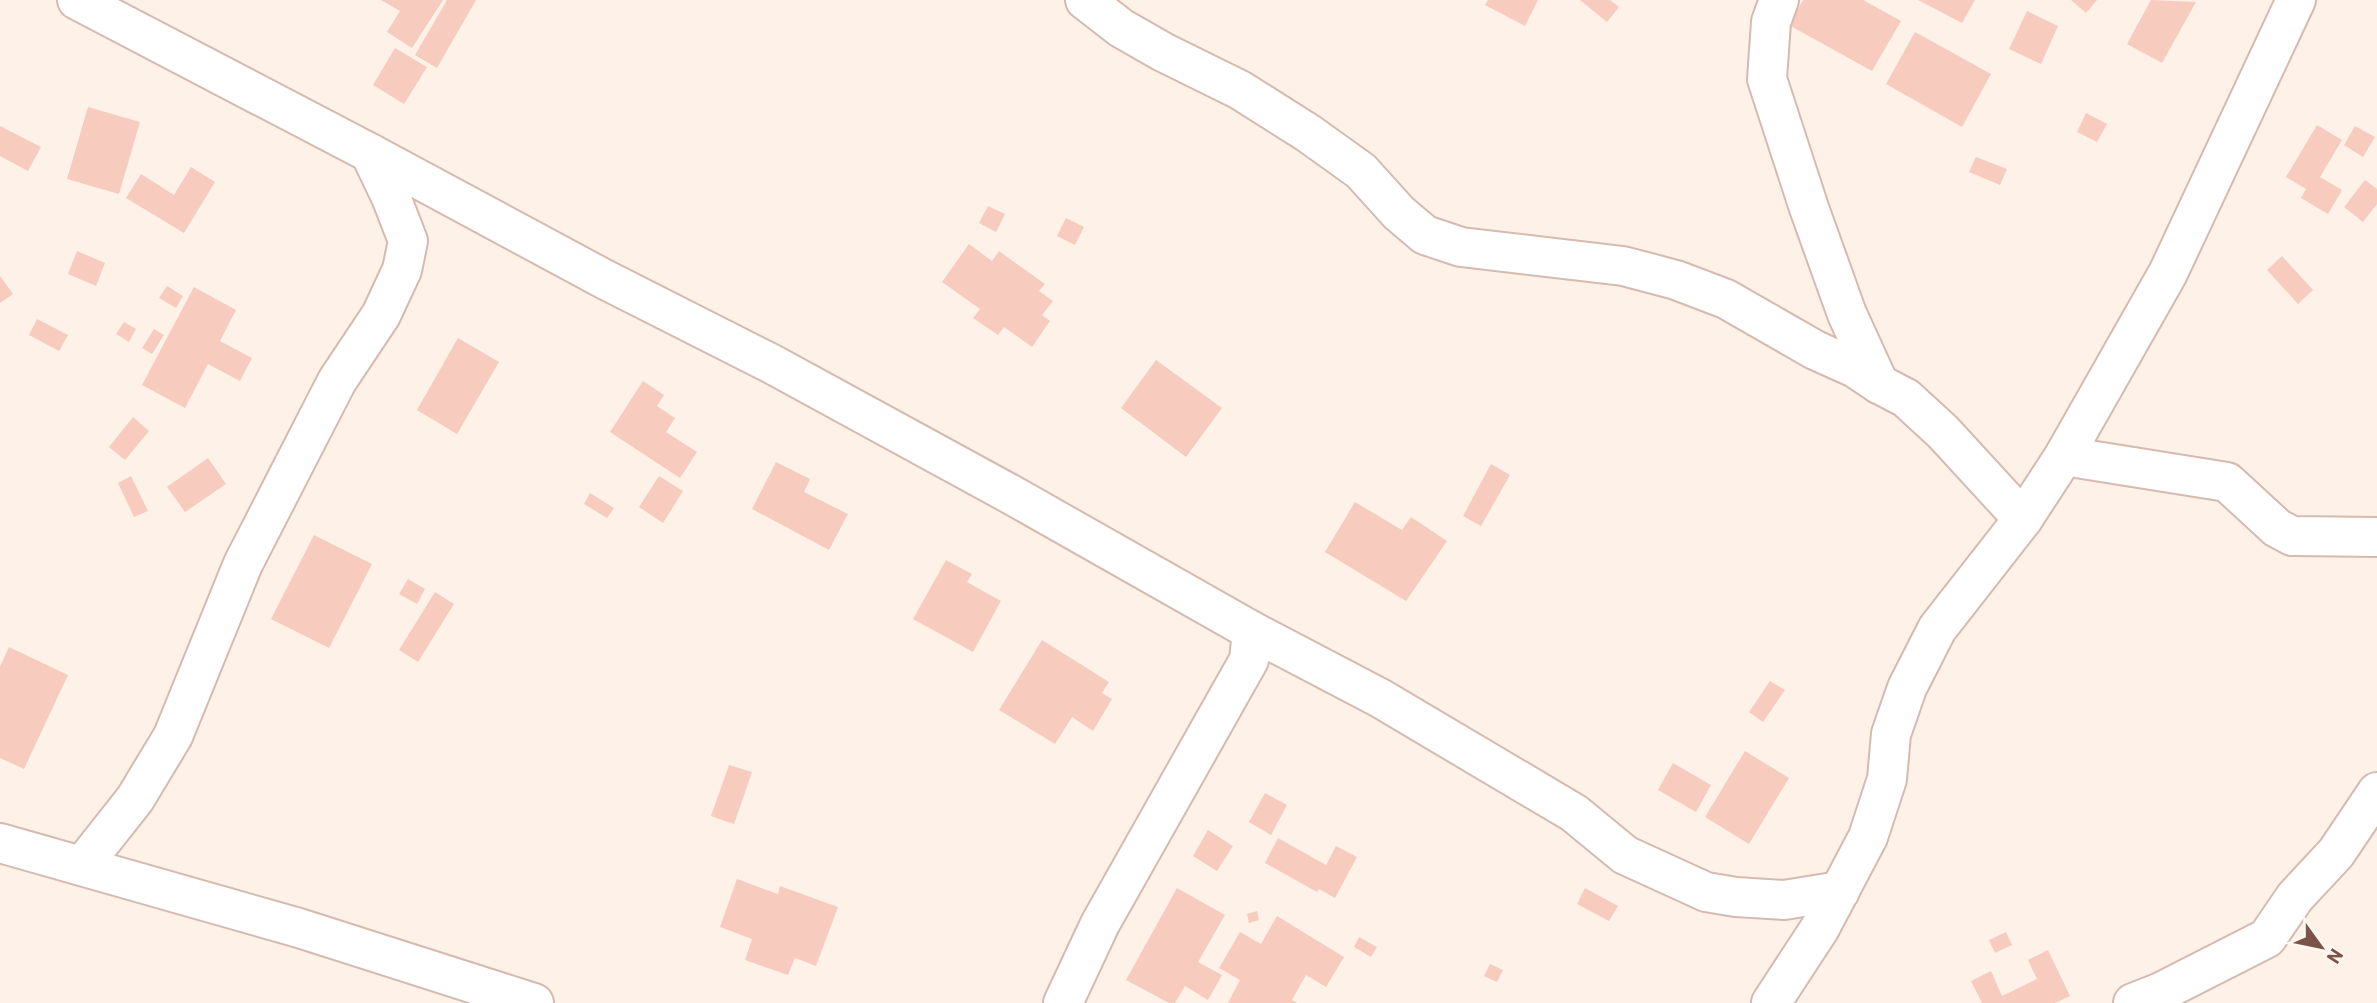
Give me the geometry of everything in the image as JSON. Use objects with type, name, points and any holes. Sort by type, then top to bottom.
[{"type":"street","points":[[77,0],[940,455],[1252,631],[1380,698],[1574,813],[1625,855],[1706,892],[1784,900],[1840,891]]},
{"type":"street","points":[[1085,0],[1121,28],[1240,90],[1308,133],[1361,171],[1399,213],[1425,235],[1461,247],[1623,266],[1676,280],[1726,299],[1815,350],[1855,368],[1906,398],[1943,432],[2023,519]]},
{"type":"street","points":[[1779,0],[1771,22],[1767,79],[1847,314],[1879,384]]},
{"type":"street","points":[[1771,1003],[1820,928],[1868,838],[1887,779],[1891,734],[1907,688],[1937,629],[2023,519],[2063,456],[2168,273],[2296,0]]},
{"type":"street","points":[[82,866],[135,799],[173,736],[243,564],[337,381],[381,315],[402,270],[408,241],[370,153]]},
{"type":"street","points":[[2063,456],[2227,482],[2277,528],[2292,536],[2377,537]]},
{"type":"street","points":[[1063,1003],[1100,924],[1249,660],[1252,631]]},
{"type":"street","points":[[2133,1003],[2161,992],[2267,938],[2295,897],[2336,853],[2377,792]]},
{"type":"street","points":[[0,843],[365,948],[534,1003]]},
{"type":"building","points":[[381,0],[443,0],[412,48],[387,32],[400,11]]},
{"type":"building","points":[[447,0],[476,0],[437,68],[415,55]]},
{"type":"building","points":[[1488,0],[1538,0],[1525,26],[1485,5]]},
{"type":"building","points":[[1580,0],[1610,0],[1619,7],[1607,22]]},
{"type":"building","points":[[1803,0],[1863,0],[1901,21],[1872,71],[1789,25]]},
{"type":"building","points":[[1918,0],[1975,0],[1962,23]]},
{"type":"building","points":[[2071,0],[2097,0],[2086,13]]},
{"type":"building","points":[[2151,0],[2196,2],[2162,63],[2127,44]]},
{"type":"building","points":[[2027,11],[2058,26],[2041,64],[2009,49]]},
{"type":"building","points":[[1915,32],[1991,74],[1962,127],[1886,84]]},
{"type":"building","points":[[395,48],[427,67],[404,104],[373,85]]},
{"type":"building","points":[[88,107],[140,122],[119,194],[67,179]]},
{"type":"building","points":[[2086,113],[2107,124],[2097,142],[2077,132]]},
{"type":"building","points":[[2317,125],[2342,140],[2320,177],[2342,190],[2328,214],[2301,198],[2306,189],[2286,177]]},
{"type":"building","points":[[0,126],[41,147],[28,171],[0,156]]},
{"type":"building","points":[[2355,126],[2375,137],[2363,157],[2344,145]]},
{"type":"building","points":[[1976,157],[2007,169],[2000,185],[1969,172]]},
{"type":"building","points":[[191,167],[215,182],[184,233],[126,198],[141,174],[174,195]]},
{"type":"building","points":[[2365,180],[2377,189],[2377,204],[2363,222],[2344,207]]},
{"type":"building","points":[[988,206],[1005,214],[996,232],[979,223]]},
{"type":"building","points":[[1066,218],[1084,227],[1075,245],[1057,236]]},
{"type":"building","points":[[969,244],[992,261],[999,251],[1045,284],[1039,291],[1053,301],[1042,315],[1050,321],[1032,347],[1004,327],[998,335],[973,318],[980,309],[942,282]]},
{"type":"building","points":[[77,251],[105,263],[96,286],[68,274]]},
{"type":"building","points":[[2282,256],[2313,290],[2298,304],[2267,270]]},
{"type":"building","points":[[0,276],[13,294],[0,303]]},
{"type":"building","points":[[167,286],[183,296],[176,308],[159,298]]},
{"type":"building","points":[[194,287],[236,310],[220,341],[252,358],[240,381],[208,364],[185,408],[142,385]]},
{"type":"building","points":[[37,319],[68,335],[59,351],[29,335]]},
{"type":"building","points":[[124,322],[136,329],[129,342],[116,334]]},
{"type":"building","points":[[154,329],[164,335],[152,354],[142,348]]},
{"type":"building","points":[[458,338],[499,362],[457,434],[417,410]]},
{"type":"building","points":[[1156,360],[1222,408],[1186,457],[1121,408]]},
{"type":"building","points":[[643,381],[664,395],[657,406],[675,418],[666,432],[697,452],[680,478],[610,432]]},
{"type":"building","points":[[133,417],[149,431],[125,460],[109,447]]},
{"type":"building","points":[[208,458],[226,484],[185,512],[167,487]]},
{"type":"building","points":[[776,462],[810,479],[804,492],[848,514],[829,550],[752,509]]},
{"type":"building","points":[[1491,464],[1510,475],[1481,526],[1463,516]]},
{"type":"building","points":[[131,476],[148,511],[134,517],[118,483]]},
{"type":"building","points":[[659,476],[683,491],[663,523],[639,507]]},
{"type":"building","points":[[590,493],[614,508],[607,518],[584,504]]},
{"type":"building","points":[[1355,502],[1402,530],[1411,517],[1447,541],[1406,601],[1325,552]]},
{"type":"building","points":[[314,535],[372,564],[329,648],[271,619]]},
{"type":"building","points":[[946,560],[972,574],[967,582],[1001,601],[973,652],[913,619]]},
{"type":"building","points":[[408,579],[425,589],[417,604],[399,594]]},
{"type":"building","points":[[435,592],[454,604],[418,662],[399,650]]},
{"type":"building","points":[[1042,640],[1109,682],[1102,693],[1112,699],[1093,731],[1072,717],[1055,744],[999,710]]},
{"type":"building","points":[[9,647],[68,675],[24,769],[0,758],[0,667]]},
{"type":"building","points":[[1770,681],[1785,690],[1763,722],[1749,712]]},
{"type":"building","points":[[1745,751],[1789,778],[1749,844],[1705,817]]},
{"type":"building","points":[[1673,763],[1711,785],[1696,812],[1658,790]]},
{"type":"building","points":[[729,765],[752,772],[734,824],[711,816]]},
{"type":"building","points":[[1265,793],[1287,805],[1271,835],[1249,822]]},
{"type":"building","points":[[1208,830],[1233,846],[1217,871],[1193,856]]},
{"type":"building","points":[[1278,838],[1326,865],[1336,846],[1357,857],[1335,898],[1319,889],[1317,892],[1265,863]]},
{"type":"building","points":[[737,879],[778,894],[780,886],[838,907],[816,966],[795,958],[788,975],[745,960],[752,939],[720,927]]},
{"type":"building","points":[[1177,888],[1225,915],[1198,962],[1222,975],[1208,1000],[1185,986],[1175,1003],[1169,1003],[1126,980]]},
{"type":"building","points":[[1585,888],[1618,906],[1609,921],[1577,904]]},
{"type":"building","points":[[1257,911],[1259,920],[1249,923],[1247,914]]},
{"type":"building","points":[[1277,916],[1344,957],[1326,987],[1306,975],[1292,1000],[1297,1003],[1228,1003],[1240,980],[1219,968],[1240,932],[1261,944]]},
{"type":"building","points":[[2006,932],[2012,945],[1995,953],[1989,940]]},
{"type":"building","points":[[1359,937],[1377,947],[1371,957],[1354,947]]},
{"type":"building","points":[[2048,950],[2070,996],[2055,1003],[1982,1003],[1971,981],[1991,971],[2002,996],[2037,979],[2028,960]]},
{"type":"building","points":[[1490,964],[1503,970],[1497,982],[1484,976]]}]
